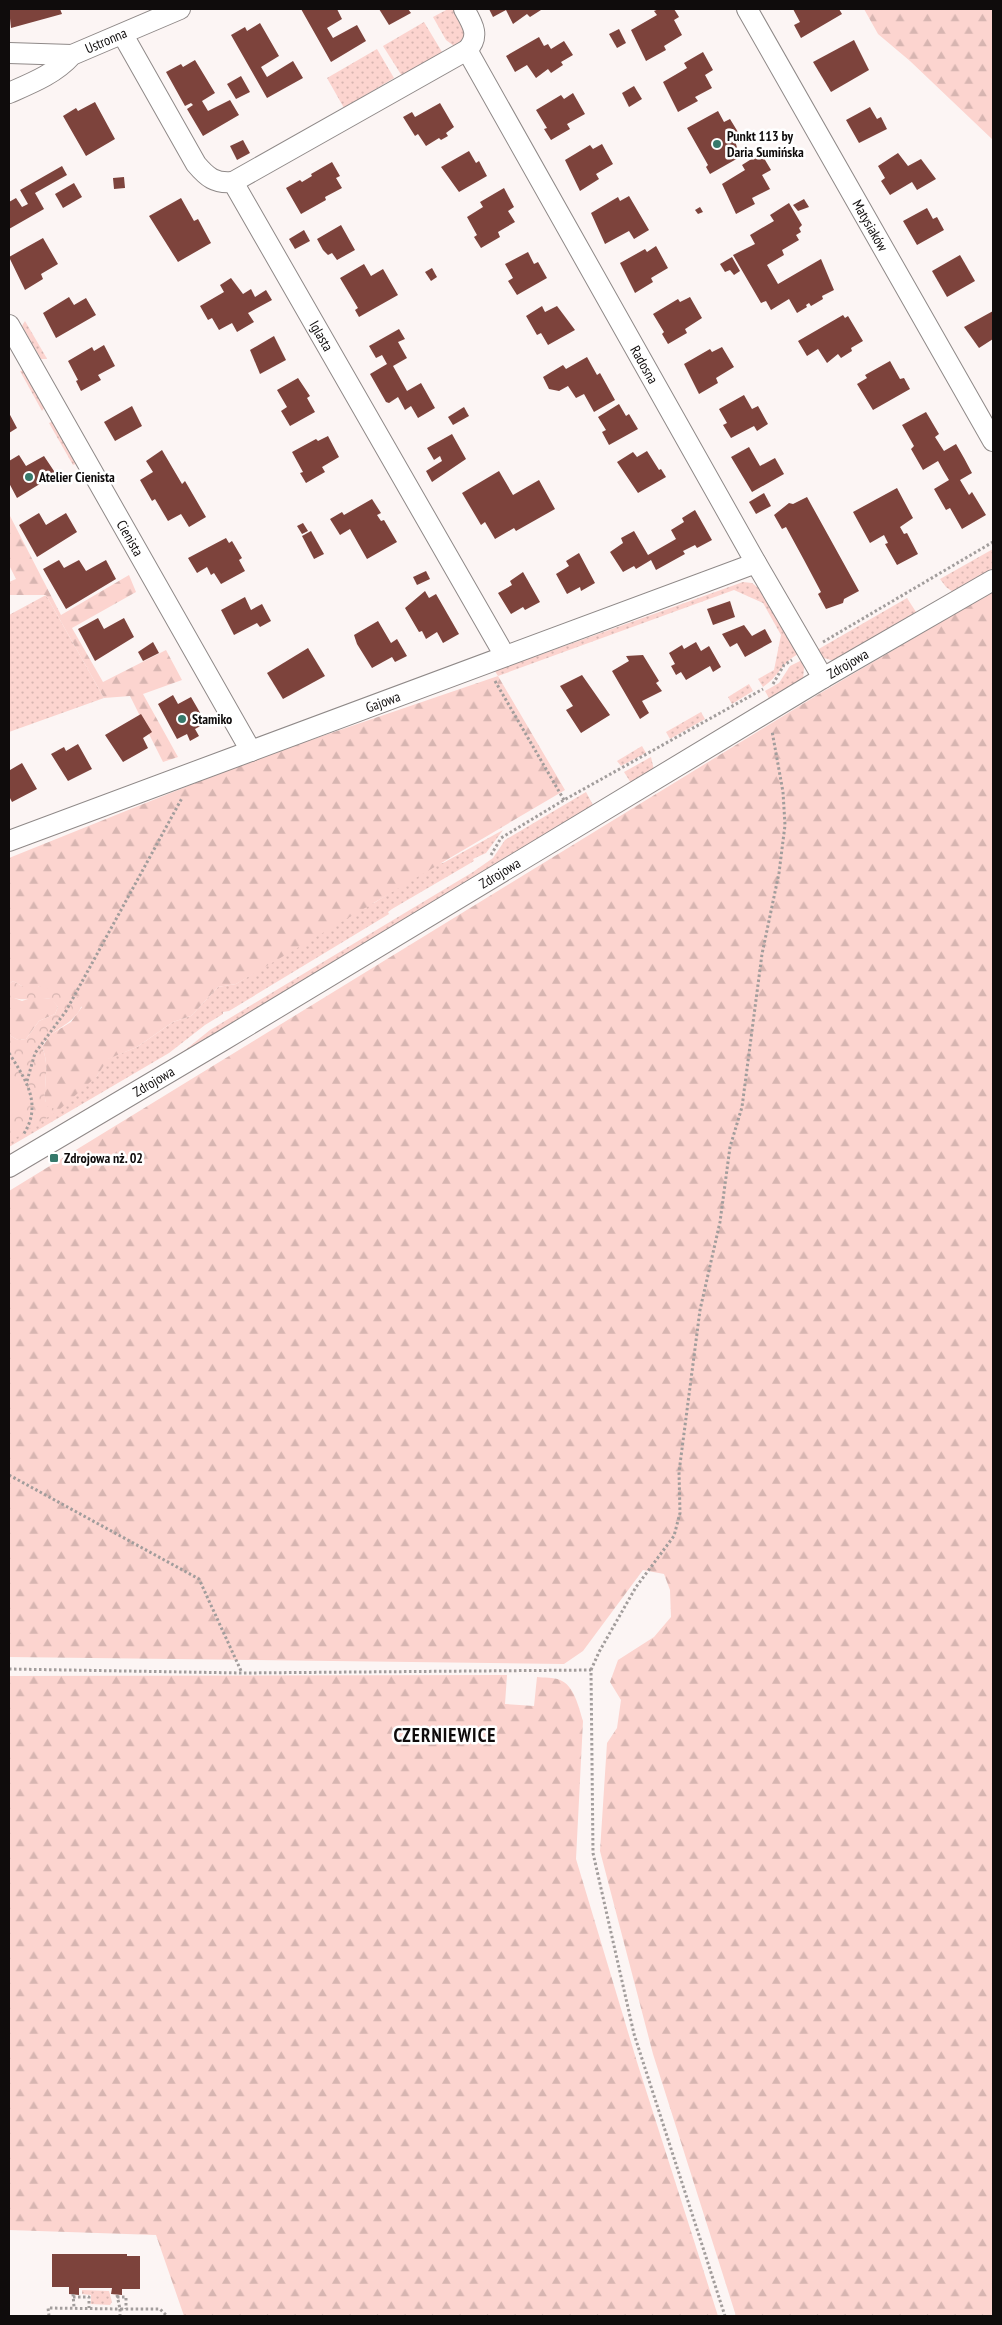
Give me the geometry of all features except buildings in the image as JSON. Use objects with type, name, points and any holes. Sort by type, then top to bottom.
[{"type":"street","name":"Ustronna","points":[[9,93],[49,75],[64,65],[72,55],[123,35],[180,9]]},
{"type":"street","points":[[123,35],[196,164],[213,180],[221,184],[233,182],[467,50],[472,45],[475,35],[474,26],[464,9]]},
{"type":"street","name":"Matysiaków","points":[[747,9],[993,441]]},
{"type":"street","name":"Radosna","points":[[467,50],[756,564],[823,678]]},
{"type":"street","points":[[9,53],[72,55]]},
{"type":"street","name":"Iglasta","points":[[233,182],[505,656]]},
{"type":"street","name":"Cienista","points":[[9,325],[251,751]]},
{"type":"street","name":"Gajowa","points":[[9,841],[756,564]]},
{"type":"street","name":"Zdrojowa","points":[[9,1167],[222,1041],[768,710],[993,580]]},
{"type":"path","points":[[490,855],[501,838],[564,800],[775,682],[784,665],[993,542]]},
{"type":"path","points":[[492,676],[564,800]]},
{"type":"path","points":[[725,2316],[634,2034],[592,1853],[591,1670],[599,1652],[636,1587],[674,1536],[680,1513],[679,1472],[700,1310],[720,1222],[730,1147],[742,1107],[762,954],[779,873],[785,825],[784,792],[768,710]]},
{"type":"path","points":[[27,1081],[35,1053],[66,1012],[181,802],[191,774]]},
{"type":"path","points":[[9,1055],[27,1081],[34,1107],[30,1126],[21,1139]]},
{"type":"path","points":[[9,1475],[200,1579],[242,1674]]},
{"type":"path","points":[[9,1669],[242,1674],[591,1670]]},
{"type":"path","points":[[74,2307],[73,2296],[89,2297],[89,2308]]},
{"type":"path","points":[[120,2316],[117,2296],[126,2297],[126,2309]]},
{"type":"path","points":[[49,2316],[48,2308],[74,2307],[160,2309],[167,2316]]},
{"type":"green space","points":[[448,9],[457,9],[466,30],[463,41],[454,46],[446,40],[433,17]]},
{"type":"green space","points":[[864,9],[993,9],[993,140],[910,61],[878,34]]},
{"type":"green space","points":[[424,22],[442,52],[402,76],[383,46]]},
{"type":"green space","points":[[377,49],[394,78],[344,108],[327,78]]},
{"type":"green space","points":[[25,321],[47,359],[41,359],[22,326]]},
{"type":"green space","points":[[24,370],[45,407],[42,411],[20,371]]},
{"type":"green space","points":[[54,421],[78,463],[73,465],[49,423]]},
{"type":"green space","points":[[9,514],[61,615],[129,575],[136,592],[72,628],[103,682],[166,650],[182,680],[143,694],[178,757],[163,762],[130,696],[104,698],[46,595],[9,595],[9,582],[16,579],[9,565]]},
{"type":"green space","points":[[993,549],[993,568],[953,592],[940,579]]},
{"type":"green space","points":[[743,582],[752,583],[761,590],[798,654],[763,687],[758,679],[774,670],[781,635],[763,603],[734,590],[498,676],[495,671]]},
{"type":"green space","points":[[993,591],[993,2316],[736,2316],[653,2054],[600,1851],[607,1743],[617,1728],[621,1700],[610,1682],[618,1660],[654,1637],[671,1617],[670,1590],[664,1574],[643,1570],[583,1651],[564,1664],[9,1657],[9,1191],[819,694]]},
{"type":"green space","points":[[46,595],[104,698],[9,732],[9,615]]},
{"type":"green space","points":[[907,598],[916,612],[834,661],[824,658],[817,650]]},
{"type":"green space","points":[[802,660],[804,668],[803,681],[770,700],[765,691],[779,683],[790,666]]},
{"type":"green space","points":[[498,676],[565,790],[236,984],[218,987],[191,1016],[173,1022],[137,1047],[108,1059],[97,1076],[59,1110],[46,1106],[46,1062],[42,1047],[50,1035],[71,1022],[82,1007],[38,986],[22,986],[13,981],[9,984],[9,858],[255,759]]},
{"type":"green space","points":[[749,684],[753,691],[732,704],[728,697]]},
{"type":"green space","points":[[701,712],[705,719],[670,739],[666,732]]},
{"type":"green space","points":[[642,746],[646,753],[621,766],[617,761]]},
{"type":"green space","points":[[651,757],[654,770],[631,783],[624,772]]},
{"type":"green space","points":[[586,792],[593,805],[179,1055],[210,1030],[473,872],[493,858],[505,840]]},
{"type":"green space","points":[[503,830],[486,853],[473,859],[474,861],[392,909],[388,912],[389,914],[229,1011],[223,1012],[223,1014],[205,1025],[169,1053],[9,1147],[9,1120],[97,1076],[107,1059],[137,1047],[173,1022],[191,1016],[218,987],[236,984],[362,905],[374,903],[434,864],[443,863]]},
{"type":"green space","points":[[13,981],[22,986],[38,986],[83,999],[77,1015],[52,1034],[42,1047],[46,1062],[46,1106],[59,1110],[9,1142],[9,1035],[18,1040],[26,1039],[39,1021],[55,1014],[58,1007],[51,999],[9,997],[9,984]]},
{"type":"green space","points":[[9,996],[22,1001],[34,997],[52,999],[58,1007],[55,1014],[39,1021],[26,1039],[18,1040],[9,1035]]},
{"type":"green space","points":[[9,1067],[31,1104],[9,1117]]},
{"type":"green space","points":[[507,1675],[505,1704],[534,1706],[537,1677],[555,1678],[565,1683],[578,1704],[583,1721],[576,1859],[637,2062],[718,2316],[184,2316],[156,2235],[9,2230],[9,1676]]},
{"type":"green space","points":[[82,2290],[109,2291],[112,2302],[110,2305],[91,2304],[91,2295],[82,2294]]},
{"type":"place","name":"Punkt 113 by Daria Sumińska","points":[[717,144]]},
{"type":"place","name":"Atelier Cienista","points":[[29,477]]},
{"type":"place","name":"Stamiko","points":[[182,719]]},
{"type":"place","name":"Zdrojowa nż. 02","points":[[54,1158]]},
{"type":"district","name":"CZERNIEWICE","points":[[445,1735]]}]
